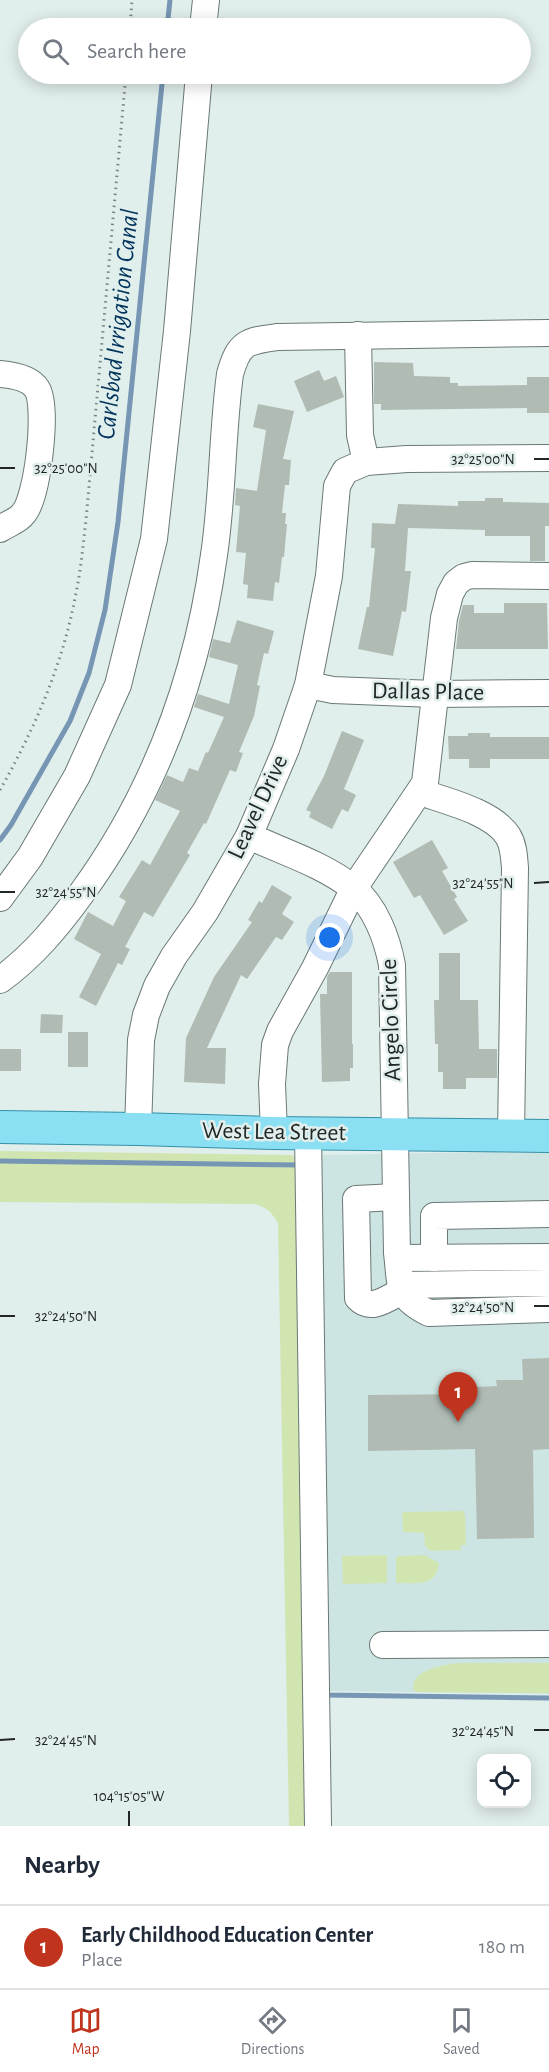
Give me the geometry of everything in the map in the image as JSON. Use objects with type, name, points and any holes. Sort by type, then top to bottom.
[{"type":"main road","name":"West Lea Street","points":[[0,1127],[549,1136]]},
{"type":"street","points":[[204,18],[206,0]]},
{"type":"street","points":[[0,898],[30,857],[77,776],[118,685],[151,550],[177,331],[198,84]]},
{"type":"street","points":[[0,980],[37,950],[90,882],[150,782],[169,735],[187,685],[202,622],[214,556],[228,393],[234,361],[240,350],[250,341],[277,337],[549,333]]},
{"type":"street","points":[[358,336],[360,435],[355,466],[407,459],[549,458]]},
{"type":"street","points":[[0,374],[16,376],[34,385],[38,390],[41,403],[39,457],[30,503],[23,514],[0,529]]},
{"type":"street","name":"Leavel Drive","points":[[138,1129],[141,1040],[146,1015],[157,986],[168,966],[205,912],[249,836],[286,749],[308,685],[329,576],[337,486],[355,466]]},
{"type":"street","points":[[274,1133],[272,1084],[275,1045],[280,1031],[315,968],[354,888],[420,792],[427,775],[444,618],[450,594],[456,583],[472,575],[549,576]]},
{"type":"street","name":"Dallas Place","points":[[308,685],[333,690],[435,694],[549,693]]},
{"type":"street","points":[[420,792],[482,815],[502,828],[509,837],[513,849],[515,868],[511,1135]]},
{"type":"street","name":"Angelo Circle","points":[[249,836],[316,867],[354,888],[378,920],[388,946],[392,965],[394,1134],[400,1276]]},
{"type":"street","points":[[308,1133],[318,1826]]},
{"type":"street","points":[[396,1197],[356,1199],[358,1298],[363,1303],[371,1305],[400,1276],[434,1258],[549,1257]]},
{"type":"street","points":[[434,1258],[434,1216],[549,1214]]},
{"type":"street","points":[[400,1276],[549,1270]]},
{"type":"street","points":[[400,1276],[549,1283]]},
{"type":"street","points":[[400,1276],[414,1305],[429,1312],[549,1309]]},
{"type":"street","points":[[383,1645],[549,1644]]},
{"type":"path","points":[[131,18],[132,0]]},
{"type":"path","points":[[0,790],[25,746],[49,692],[66,640],[77,593],[86,520],[125,84]]},
{"type":"shaded area","points":[[549,1153],[549,1694],[329,1691],[319,1155]]},
{"type":"green space","points":[[0,1151],[291,1155],[299,1159],[311,1826],[289,1826],[278,1224],[269,1211],[255,1204],[0,1202]]},
{"type":"green space","points":[[463,1511],[466,1545],[461,1545],[461,1550],[430,1551],[425,1545],[424,1533],[403,1532],[402,1514],[404,1512]]},
{"type":"green space","points":[[387,1555],[387,1583],[343,1584],[342,1556]]},
{"type":"green space","points":[[424,1555],[439,1563],[434,1577],[418,1583],[396,1583],[396,1558]]},
{"type":"green space","points":[[459,1663],[549,1663],[549,1693],[416,1692],[413,1689],[418,1677],[430,1669]]},
{"type":"building","points":[[374,362],[413,363],[414,376],[450,377],[450,383],[458,383],[458,386],[527,385],[527,377],[549,377],[549,413],[527,413],[527,408],[381,410],[381,404],[374,404]]},
{"type":"building","points":[[319,370],[324,381],[336,376],[344,397],[307,412],[294,381]]},
{"type":"building","points":[[258,404],[294,411],[283,459],[291,460],[289,485],[285,485],[282,513],[286,513],[285,524],[287,524],[284,557],[282,557],[279,583],[275,582],[273,601],[247,598],[248,585],[243,584],[246,553],[236,552],[240,506],[235,505],[236,488],[257,491],[266,430],[253,427]]},
{"type":"building","points":[[485,498],[503,498],[503,502],[549,503],[549,526],[545,526],[545,561],[530,561],[530,536],[485,536],[485,530],[408,528],[405,571],[411,571],[406,612],[402,611],[393,656],[358,649],[367,607],[369,607],[375,548],[371,548],[372,523],[395,524],[398,504],[458,506],[458,501],[485,501]]},
{"type":"building","points":[[504,603],[547,603],[548,649],[456,649],[463,605],[474,605],[474,613],[504,613]]},
{"type":"building","points":[[237,620],[274,631],[268,654],[264,653],[257,685],[260,686],[254,716],[239,752],[243,753],[236,772],[230,770],[206,824],[204,823],[187,853],[190,855],[153,917],[144,912],[125,947],[130,949],[122,965],[118,963],[96,1006],[79,997],[101,954],[74,939],[88,912],[113,926],[126,901],[119,897],[142,860],[150,865],[180,811],[155,800],[167,775],[183,782],[189,768],[198,771],[206,752],[208,753],[224,717],[194,707],[198,694],[229,704],[238,665],[209,657],[213,639],[230,643]]},
{"type":"building","points":[[342,731],[364,740],[344,789],[356,795],[348,812],[342,809],[332,829],[309,817],[311,812],[306,810],[324,776]]},
{"type":"building","points":[[468,733],[490,733],[490,737],[549,737],[549,759],[490,759],[490,768],[469,768],[469,759],[449,759],[448,736],[468,736]]},
{"type":"building","points":[[432,840],[448,868],[442,871],[457,897],[454,899],[468,921],[444,935],[420,895],[414,898],[393,862]]},
{"type":"building","points":[[272,885],[292,897],[282,914],[294,922],[282,940],[276,937],[247,979],[241,975],[207,1048],[226,1048],[225,1084],[184,1082],[186,1038],[214,977],[252,922],[248,920],[259,901],[262,903]]},
{"type":"building","points":[[439,953],[460,953],[460,1000],[478,1000],[479,1049],[497,1049],[497,1078],[466,1078],[466,1089],[443,1089],[443,1072],[438,1072],[434,1000],[439,1000]]},
{"type":"building","points":[[330,972],[352,972],[353,1068],[350,1068],[350,1081],[322,1082],[320,994],[327,994],[327,977]]},
{"type":"building","points":[[41,1014],[63,1015],[62,1033],[40,1033]]},
{"type":"building","points":[[68,1032],[88,1032],[88,1067],[68,1067]]},
{"type":"building","points":[[0,1049],[21,1049],[21,1071],[0,1071]]},
{"type":"building","points":[[549,1358],[549,1449],[533,1450],[534,1538],[477,1539],[475,1449],[368,1451],[368,1395],[475,1394],[475,1387],[497,1386],[496,1380],[523,1380],[522,1359]]},
{"type":"waterway","name":"Carlsbad Irrigation Canal","points":[[168,18],[170,0]]},
{"type":"waterway","name":"Carlsbad Irrigation Canal","points":[[0,840],[11,825],[70,721],[89,673],[105,610],[118,522],[162,84]]},
{"type":"waterway","points":[[0,1161],[301,1165]]},
{"type":"waterway","points":[[326,1691],[326,1695],[549,1698]]},
{"type":"place","name":"Early Childhood Education Center","points":[[458,1422]]}]
